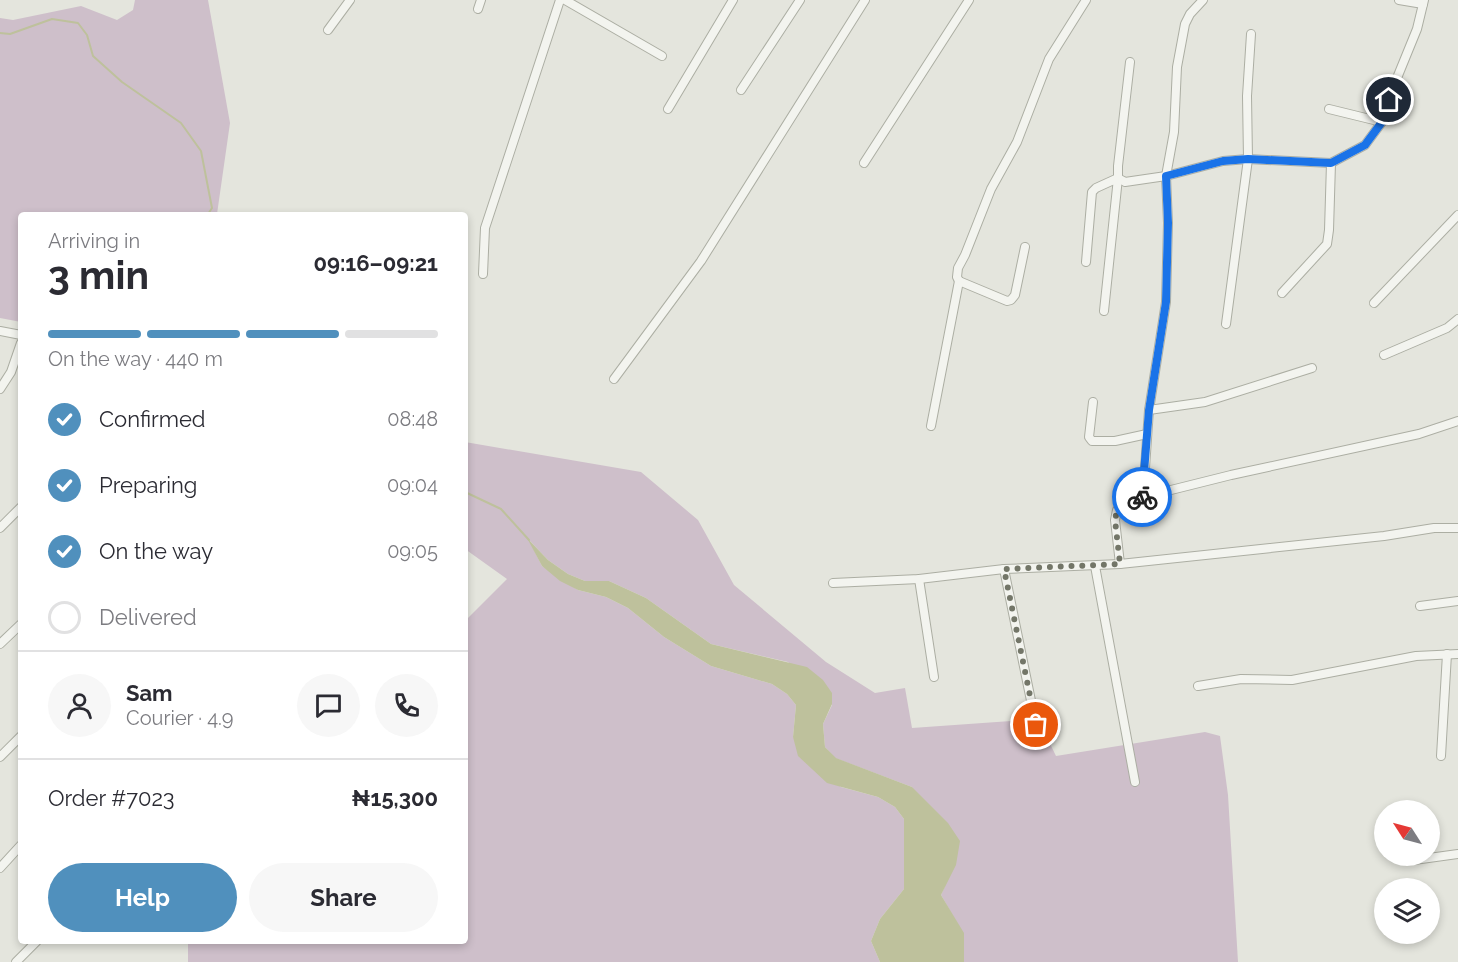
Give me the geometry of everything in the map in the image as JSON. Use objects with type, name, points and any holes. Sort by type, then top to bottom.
[{"type":"street","points":[[328,30],[350,0]]},
{"type":"street","points":[[477,9],[481,0]]},
{"type":"street","points":[[483,274],[485,228],[562,0],[662,56]]},
{"type":"street","points":[[668,109],[733,0]]},
{"type":"street","points":[[741,90],[800,0]]},
{"type":"street","points":[[614,379],[700,261],[865,0]]},
{"type":"street","points":[[864,163],[969,0]]},
{"type":"street","points":[[931,426],[958,281],[958,268],[991,189],[1017,142],[1049,59],[1086,0]]},
{"type":"street","points":[[1143,497],[1149,410],[1166,302],[1168,223],[1166,176],[1174,132],[1177,67],[1185,24],[1190,14],[1203,0]]},
{"type":"street","points":[[1118,178],[1125,182],[1166,176],[1223,161],[1248,159],[1331,163],[1365,145],[1382,122],[1396,78],[1417,29],[1424,2],[1399,0]]},
{"type":"street","points":[[1226,324],[1248,159],[1247,96],[1251,34]]},
{"type":"street","points":[[1104,311],[1130,62]]},
{"type":"street","points":[[1329,110],[1382,122]]},
{"type":"street","points":[[1282,293],[1327,244],[1331,163]]},
{"type":"street","points":[[1086,262],[1092,192],[1118,178]]},
{"type":"street","points":[[1374,303],[1458,214]]},
{"type":"street","points":[[958,281],[1007,301],[1011,300],[1015,295],[1025,247]]},
{"type":"street","points":[[1384,355],[1447,328],[1458,319]]},
{"type":"street","points":[[0,331],[18,334]]},
{"type":"street","points":[[0,389],[11,372],[18,352]]},
{"type":"street","points":[[1149,410],[1205,402],[1312,368]]},
{"type":"street","points":[[1093,402],[1089,437],[1092,441],[1115,441],[1147,434]]},
{"type":"street","points":[[1120,564],[1115,520],[1117,510],[1143,497],[1419,434],[1458,421]]},
{"type":"street","points":[[0,528],[18,510]]},
{"type":"street","points":[[833,583],[919,579],[1004,569],[1120,564],[1383,536],[1434,528],[1458,528]]},
{"type":"street","points":[[1095,566],[1135,782]]},
{"type":"street","points":[[1004,569],[1036,725]]},
{"type":"street","points":[[919,579],[934,677]]},
{"type":"street","points":[[1420,606],[1458,602]]},
{"type":"street","points":[[0,644],[18,627]]},
{"type":"street","points":[[1441,756],[1447,654]]},
{"type":"street","points":[[1198,686],[1241,679],[1293,680],[1416,656],[1458,654]]},
{"type":"street","points":[[0,757],[18,739]]},
{"type":"street","points":[[0,868],[18,848]]},
{"type":"street","points":[[1440,856],[1458,854]]},
{"type":"street","points":[[16,962],[34,944]]},
{"type":"shaded area","points":[[135,0],[208,0],[230,123],[217,212],[18,212],[18,321],[0,318],[0,18],[13,20],[81,6],[117,20],[133,10]]},
{"type":"shaded area","points":[[468,443],[641,472],[698,520],[734,585],[826,662],[875,693],[905,688],[912,728],[1038,719],[1056,756],[1205,732],[1220,736],[1228,795],[1238,962],[964,962],[963,933],[941,895],[945,886],[912,787],[835,758],[825,747],[823,724],[832,705],[788,662],[711,644],[646,598],[609,581],[585,581],[568,574],[548,560],[529,540],[542,566],[578,590],[606,597],[628,608],[664,637],[711,666],[772,684],[787,694],[796,705],[793,737],[841,787],[878,797],[895,807],[904,819],[904,889],[880,919],[871,941],[880,962],[188,962],[188,944],[468,944],[468,618],[507,579],[468,551]]},
{"type":"shaded area","points":[[527,538],[548,560],[568,574],[585,581],[609,581],[646,598],[711,644],[807,667],[823,680],[832,693],[832,704],[823,724],[825,747],[836,758],[912,787],[948,823],[960,841],[956,865],[941,895],[964,933],[964,962],[880,962],[871,941],[880,919],[904,889],[904,819],[895,807],[878,797],[827,783],[798,756],[793,737],[796,705],[787,694],[772,684],[711,666],[664,637],[628,608],[606,597],[578,590],[560,581],[542,566]]},
{"type":"waterway","points":[[0,33],[10,34],[52,19],[78,23],[87,35],[93,56],[122,82],[181,123],[201,151],[212,208],[209,212]]},
{"type":"waterway","points":[[468,493],[501,509],[529,540]]},
{"type":"way so far","points":[[1036,725],[1004,569],[1120,564],[1115,520],[1117,510],[1142,497]]},
{"type":"route","points":[[1142,497],[1149,410],[1166,302],[1168,223],[1166,176],[1223,161],[1248,159],[1331,163],[1365,145],[1382,122],[1389,100]]}]
